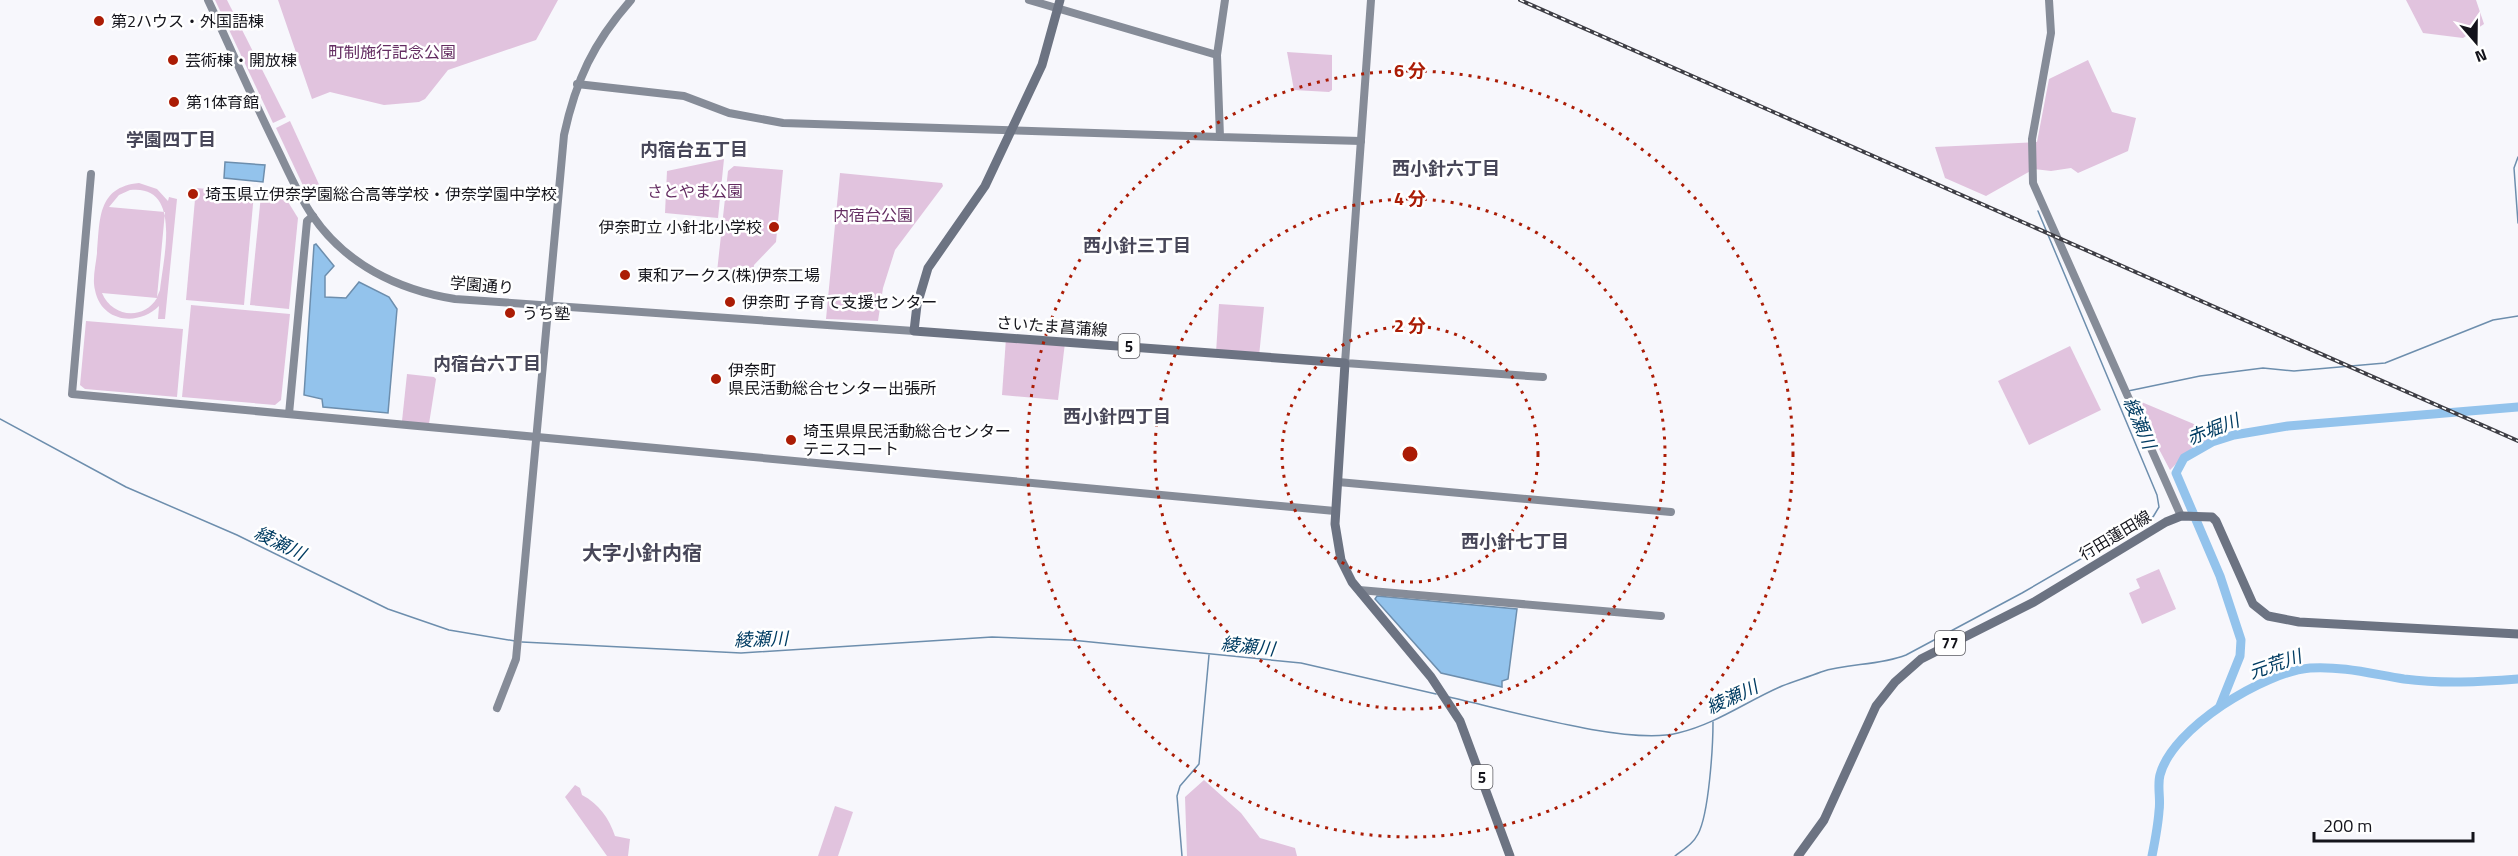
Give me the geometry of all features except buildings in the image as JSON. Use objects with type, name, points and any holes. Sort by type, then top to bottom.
[{"type":"main road","points":[[914,332],[916,305],[928,268],[985,186],[1042,65],[1059,4]]},
{"type":"main road","name":"さいたま菖蒲線","points":[[914,332],[1345,363]]},
{"type":"main road","name":"5","points":[[1345,363],[1335,511],[1338,551],[1344,568],[1359,590],[1448,702],[1471,745],[1510,856]]},
{"type":"main road","name":"行田蓮田線","points":[[1798,856],[1824,820],[1876,706],[1906,672],[1921,659],[2034,602],[2144,533],[2183,516],[2212,517],[2219,525],[2253,604],[2268,616],[2299,622],[2518,634]]},
{"type":"street","name":"学園通り","points":[[208,0],[268,130],[313,216],[335,242],[361,264],[410,290],[454,299],[914,332]]},
{"type":"street","points":[[497,708],[510,681],[517,647],[564,135],[577,84],[600,38],[631,0]]},
{"type":"street","points":[[1029,0],[1059,4],[1217,55]]},
{"type":"street","points":[[1220,137],[1217,55],[1225,0]]},
{"type":"street","points":[[1371,0],[1345,363],[1543,377]]},
{"type":"street","points":[[2049,0],[2051,33],[2032,139],[2033,183],[2183,516]]},
{"type":"street","points":[[577,84],[684,96],[729,113],[783,123],[1360,141]]},
{"type":"street","points":[[92,174],[72,394],[1335,511]]},
{"type":"street","points":[[289,414],[307,221],[313,216]]},
{"type":"street","points":[[1338,482],[1671,512]]},
{"type":"street","points":[[1359,590],[1661,616]]},
{"type":"green space","points":[[215,0],[227,0],[286,117],[273,123]]},
{"type":"green space","name":"町制施行記念公園","points":[[278,0],[558,0],[536,40],[448,70],[425,99],[419,102],[384,105],[330,92],[312,99]]},
{"type":"green space","points":[[2406,0],[2476,0],[2484,24],[2463,38],[2423,33]]},
{"type":"green space","points":[[1287,52],[1332,55],[1332,90],[1329,92],[1294,90]]},
{"type":"green space","points":[[2088,60],[2112,112],[2136,118],[2128,151],[2078,173],[2071,168],[2051,171],[2034,169],[1986,196],[1945,178],[1935,147],[2037,142],[2049,79]]},
{"type":"green space","points":[[290,121],[322,191],[307,194],[276,128]]},
{"type":"green space","name":"さとやま公園","points":[[724,159],[718,218],[665,213],[667,171]]},
{"type":"green space","points":[[734,166],[783,170],[776,242],[754,265],[753,274],[717,272],[728,171]]},
{"type":"green space","name":"内宿台公園","points":[[840,173],[942,183],[943,186],[895,250],[883,288],[878,321],[826,319]]},
{"type":"green space","points":[[139,183],[157,189],[168,201],[169,197],[177,199],[165,319],[158,319],[159,306],[150,313],[131,319],[112,315],[99,301],[95,290],[99,229],[103,207],[115,191]],"holes":[[[130,190],[147,191],[157,199],[164,212],[109,207],[119,195]],[[165,217],[164,260],[157,297]],[[102,293],[157,298],[151,305],[136,313],[120,311],[107,301]]]},
{"type":"green space","points":[[196,188],[254,193],[244,305],[186,300]]},
{"type":"green space","points":[[261,195],[285,197],[298,218],[289,309],[250,305]]},
{"type":"green space","points":[[1219,304],[1264,307],[1259,356],[1216,353]]},
{"type":"green space","points":[[191,305],[290,314],[281,400],[275,405],[182,397]]},
{"type":"green space","points":[[86,321],[183,329],[177,397],[85,389],[80,385]]},
{"type":"green space","points":[[1006,338],[1065,343],[1058,400],[1002,395]]},
{"type":"green space","points":[[2070,346],[2101,410],[2029,445],[1998,381]]},
{"type":"green space","points":[[407,374],[436,379],[429,424],[402,421]]},
{"type":"green space","points":[[2132,398],[2220,435],[2195,445],[2170,470]]},
{"type":"green space","points":[[2159,569],[2176,609],[2142,624],[2129,593],[2140,588],[2136,579]]},
{"type":"green space","points":[[1204,780],[1241,813],[1260,838],[1295,848],[1297,856],[1187,856],[1185,797]]},
{"type":"green space","points":[[575,785],[580,788],[582,795],[603,812],[615,836],[630,839],[628,856],[607,856],[565,797]]},
{"type":"green space","points":[[835,806],[853,812],[838,856],[818,856]]},
{"type":"water","points":[[225,162],[265,165],[263,182],[224,178]]},
{"type":"water","points":[[316,244],[334,266],[325,276],[325,297],[346,298],[359,282],[389,297],[397,309],[388,413],[323,407],[322,399],[304,395],[314,245]]},
{"type":"water","points":[[1377,596],[1517,609],[1508,679],[1502,681],[1502,687],[1441,673],[1375,599]]},
{"type":"waterway","points":[[2518,157],[2514,168],[2518,223]]},
{"type":"waterway","name":"綾瀬川","points":[[1449,697],[1532,717],[1628,735],[1656,736],[1678,733],[1705,724],[1782,686],[1821,672],[1906,655],[2022,593],[2153,517],[2159,507],[2157,495],[2038,211]]},
{"type":"waterway","points":[[2128,391],[2200,376],[2263,368],[2294,371],[2385,363],[2493,320],[2518,316]]},
{"type":"waterway","name":"赤堀川","points":[[2220,706],[2240,656],[2241,640],[2220,576],[2176,473],[2184,458],[2212,442],[2234,435],[2288,426],[2518,407]]},
{"type":"waterway","name":"綾瀬川","points":[[0,419],[126,487],[237,535],[388,609],[449,630],[515,641]]},
{"type":"waterway","name":"綾瀬川","points":[[522,642],[741,653],[992,637],[1071,640],[1301,663],[1436,694]]},
{"type":"waterway","points":[[1182,856],[1177,796],[1180,786],[1199,764],[1209,655]]},
{"type":"waterway","name":"元荒川","points":[[2152,856],[2157,828],[2159,779],[2168,757],[2182,739],[2201,722],[2222,705],[2245,691],[2291,672],[2310,668],[2346,669],[2432,682],[2518,679]]},
{"type":"waterway","points":[[1675,856],[1694,841],[1702,824],[1710,780],[1713,722]]},
{"type":"railway","points":[[1520,0],[2518,441]]},
{"type":"place","name":"第2ハウス・外国語棟","points":[[99,21]]},
{"type":"place","name":"芸術棟・開放棟","points":[[173,60]]},
{"type":"place","name":"第1体育館","points":[[174,102]]},
{"type":"place","name":"埼玉県立伊奈学園総合高等学校・伊奈学園中学校","points":[[193,194]]},
{"type":"place","name":"伊奈町立 小針北小学校","points":[[774,227]]},
{"type":"place","name":"東和アークス(株)伊奈工場","points":[[625,275]]},
{"type":"place","name":"伊奈町 子育て支援センター","points":[[730,302]]},
{"type":"place","name":"うち塾","points":[[510,313]]},
{"type":"place","name":"伊奈町 県民活動総合センター出張所","points":[[716,379]]},
{"type":"place","name":"埼玉県県民活動総合センター テニスコート","points":[[791,440]]},
{"type":"district","name":"学園四丁目","points":[[171,139]]},
{"type":"district","name":"内宿台五丁目","points":[[694,149]]},
{"type":"district","name":"西小針六丁目","points":[[1446,168]]},
{"type":"district","name":"西小針三丁目","points":[[1137,245]]},
{"type":"district","name":"内宿台六丁目","points":[[487,363]]},
{"type":"district","name":"西小針四丁目","points":[[1117,416]]},
{"type":"district","name":"西小針七丁目","points":[[1515,541]]},
{"type":"district","name":"大字小針内宿","points":[[642,552]]}]
